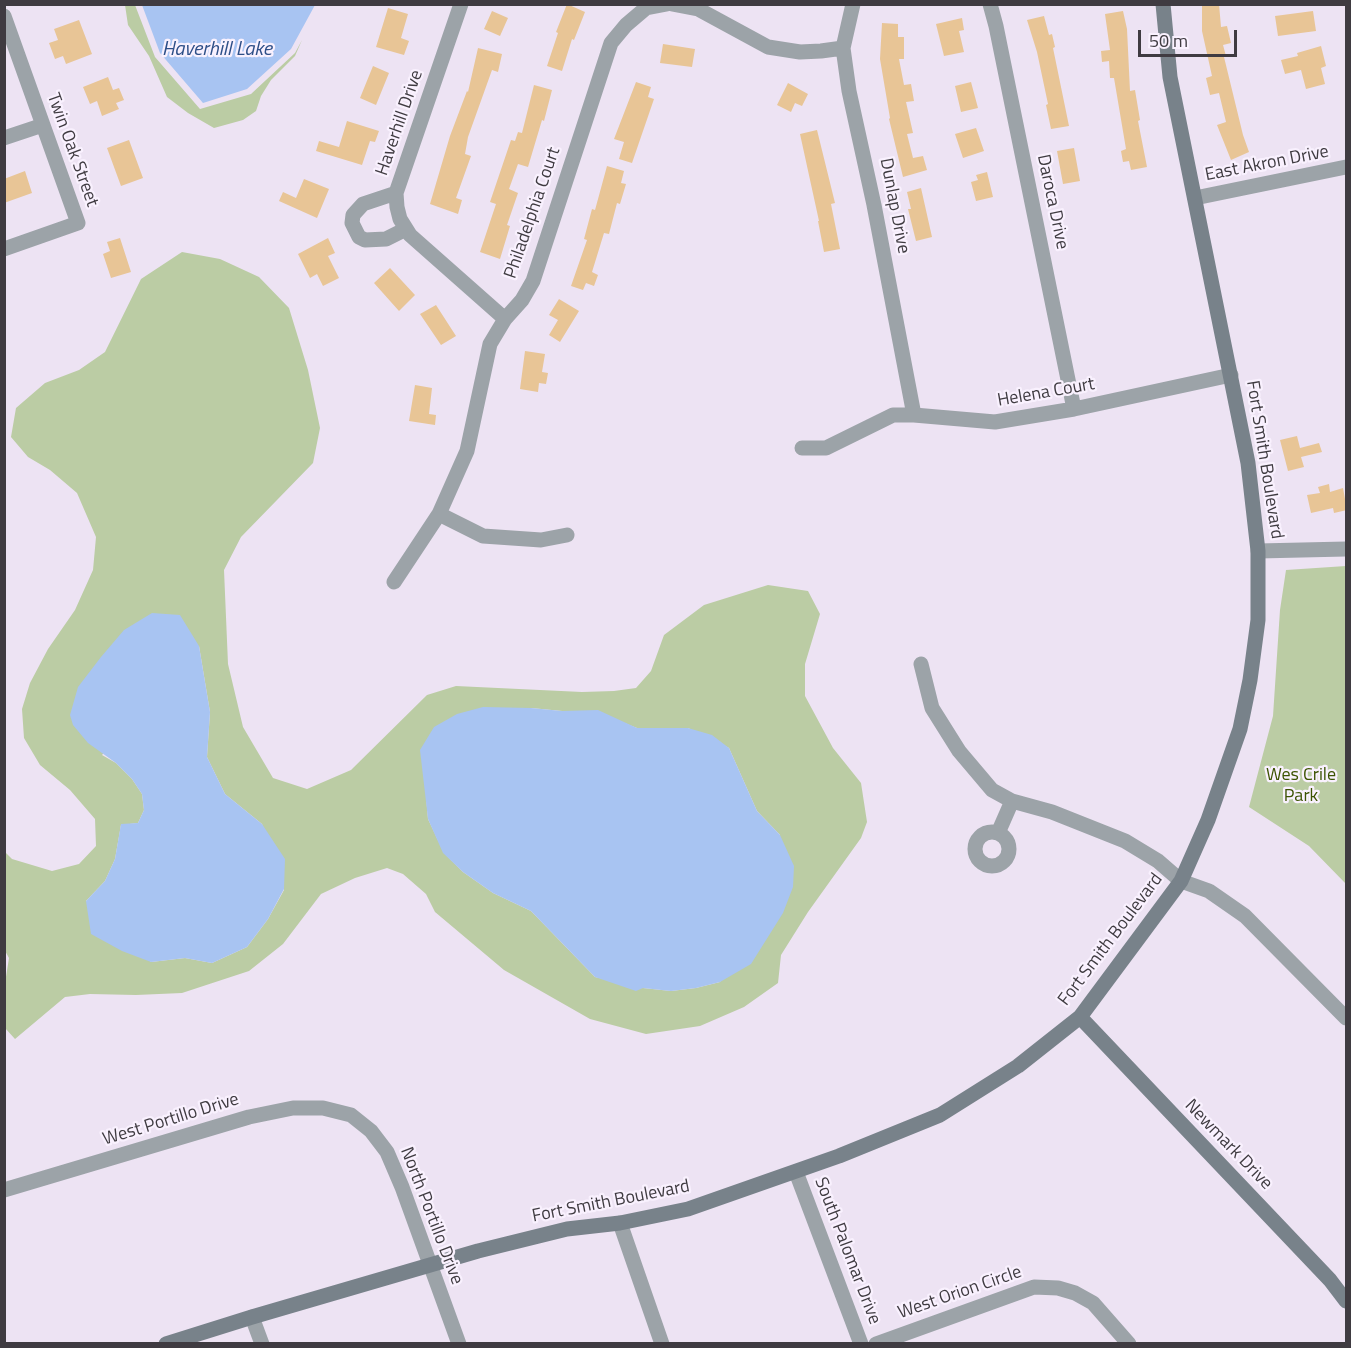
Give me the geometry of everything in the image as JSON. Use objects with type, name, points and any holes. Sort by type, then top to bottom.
[{"type":"street","name":"Haverhill Drive","points":[[406,230],[399,213],[396,193],[461,4]]},
{"type":"street","name":"Philadelphia Court","points":[[394,582],[439,514],[467,451],[490,344],[533,281],[611,43],[626,25],[646,8],[667,4]]},
{"type":"street","points":[[672,4],[698,9],[768,47],[800,52],[843,48]]},
{"type":"street","name":"Dunlap Drive","points":[[853,4],[843,48],[849,91],[874,205],[914,415]]},
{"type":"street","name":"Daroca Drive","points":[[990,4],[1074,409]]},
{"type":"street","name":"Fort Smith Boulevard","points":[[166,1344],[430,1265],[567,1229],[620,1223],[688,1209],[796,1172],[940,1115],[1018,1066],[1080,1017],[1181,880],[1208,820],[1240,729],[1250,680],[1258,620],[1258,551],[1248,463],[1170,77],[1163,4]]},
{"type":"street","name":"Twin Oak Street","points":[[4,16],[78,223],[4,249]]},
{"type":"street","points":[[4,138],[43,126]]},
{"type":"street","name":"East Akron Drive","points":[[1195,198],[1347,167]]},
{"type":"street","points":[[396,193],[363,204],[353,215],[352,223],[359,237],[365,240],[386,239],[406,230],[505,319]]},
{"type":"street","name":"Helena Court","points":[[802,448],[826,448],[893,416],[914,415],[995,422],[1074,409],[1231,375]]},
{"type":"street","points":[[439,514],[483,536],[541,540],[567,535]]},
{"type":"street","points":[[1258,551],[1347,549]]},
{"type":"street","points":[[921,664],[932,708],[959,751],[992,790],[1012,801],[1052,812],[1125,841],[1158,861],[1181,880],[1209,891],[1245,916],[1347,1018]]},
{"type":"street","points":[[998,833],[1012,801]]},
{"type":"street","name":"Newmark Drive","points":[[1080,1017],[1330,1280],[1347,1301]]},
{"type":"street","name":"West Portillo Drive","points":[[4,1190],[249,1117],[293,1108],[323,1108],[351,1114]]},
{"type":"street","name":"North Portillo Drive","points":[[351,1114],[371,1131],[387,1152],[459,1344]]},
{"type":"street","name":"South Palomar Drive","points":[[796,1172],[861,1344]]},
{"type":"street","points":[[620,1223],[662,1344]]},
{"type":"street","name":"West Orion Circle","points":[[876,1344],[1034,1287],[1058,1288],[1075,1293],[1093,1303],[1129,1344]]},
{"type":"street","points":[[252,1317],[262,1344]]},
{"type":"green space","points":[[125,5],[135,5],[155,57],[200,109],[251,94],[295,53],[302,40],[295,56],[271,80],[261,96],[256,111],[243,120],[214,128],[167,97],[149,56],[128,25]]},
{"type":"green space","points":[[182,252],[220,259],[259,277],[289,308],[308,370],[320,428],[313,463],[241,537],[224,570],[228,664],[243,727],[273,778],[307,789],[351,770],[427,695],[456,686],[582,692],[636,688],[651,671],[664,635],[704,605],[768,585],[808,591],[820,614],[805,664],[805,696],[833,748],[861,783],[867,822],[861,838],[808,912],[781,955],[778,983],[744,1007],[700,1026],[646,1034],[590,1019],[504,970],[435,912],[426,894],[403,874],[387,868],[355,878],[321,894],[283,944],[249,971],[182,993],[90,994],[65,997],[15,1039],[5,1028],[5,983],[9,958],[4,949],[4,851],[12,859],[52,871],[79,864],[96,846],[95,819],[70,790],[40,765],[24,738],[22,709],[30,683],[48,649],[75,610],[93,570],[96,537],[77,493],[50,470],[28,457],[11,437],[16,408],[45,383],[79,370],[105,352],[141,279]],"holes":[[[199,646],[210,712],[207,757],[225,794],[262,824],[284,890],[268,919],[247,947],[212,963],[185,958],[151,962],[86,901],[105,881],[115,859],[121,825],[138,823],[144,810],[142,794],[132,779],[116,763],[102,755]],[[531,708],[619,721],[637,728],[688,728],[729,748],[757,811],[780,835],[720,982],[671,991],[643,988],[595,977],[531,911],[493,893],[463,872],[444,853],[428,819],[426,796]]]},
{"type":"green space","name":"Wes Crile Park","points":[[1346,566],[1346,884],[1309,846],[1249,807],[1273,716],[1280,610],[1286,570]]},
{"type":"water","name":"Haverhill Lake","points":[[142,4],[315,5],[291,49],[247,89],[203,103],[160,53]]},
{"type":"water","points":[[152,613],[180,615],[199,646],[210,712],[207,757],[225,794],[262,824],[285,859],[284,889],[268,919],[247,947],[212,963],[185,958],[151,962],[122,951],[91,934],[86,901],[105,881],[115,859],[121,824],[138,823],[144,810],[142,794],[132,779],[116,763],[88,743],[73,725],[70,715],[78,687],[101,657],[124,630]]},
{"type":"water","points":[[483,707],[562,711],[598,710],[637,728],[688,728],[712,735],[729,748],[757,811],[780,835],[794,866],[793,887],[783,913],[751,964],[720,982],[671,991],[643,988],[636,991],[595,977],[531,911],[493,893],[463,872],[443,853],[428,819],[420,750],[434,727],[457,714]]},
{"type":"building","points":[[567,4],[585,12],[574,40],[572,39],[562,71],[547,66],[558,33],[556,32]]},
{"type":"building","points":[[1202,4],[1219,4],[1221,27],[1227,26],[1231,43],[1223,45],[1226,56],[1224,57],[1249,152],[1231,160],[1217,125],[1226,122],[1219,93],[1210,95],[1206,78],[1212,76],[1202,31]]},
{"type":"building","points":[[388,8],[408,14],[401,38],[409,41],[404,55],[376,47]]},
{"type":"building","points":[[492,11],[508,18],[500,36],[484,29]]},
{"type":"building","points":[[1123,11],[1127,29],[1130,91],[1135,90],[1140,120],[1138,121],[1147,167],[1131,170],[1129,161],[1123,162],[1121,151],[1126,149],[1114,78],[1110,78],[1109,61],[1102,62],[1101,51],[1110,50],[1105,14]]},
{"type":"building","points":[[1313,11],[1316,31],[1278,36],[1275,16]]},
{"type":"building","points":[[1044,16],[1055,47],[1053,48],[1069,126],[1051,129],[1037,52],[1027,20]]},
{"type":"building","points":[[962,18],[964,30],[959,31],[964,52],[944,56],[936,24]]},
{"type":"building","points":[[79,20],[92,54],[66,64],[63,56],[55,59],[49,43],[58,40],[54,29]]},
{"type":"building","points":[[882,23],[898,24],[898,37],[904,37],[904,59],[899,59],[904,85],[911,84],[914,101],[906,102],[913,133],[907,134],[913,158],[923,156],[927,170],[903,177],[889,119],[880,59]]},
{"type":"building","points":[[663,44],[695,49],[692,67],[660,63]]},
{"type":"building","points":[[1321,46],[1326,66],[1321,68],[1325,84],[1306,89],[1301,70],[1285,74],[1281,60],[1298,56],[1297,53]]},
{"type":"building","points":[[478,48],[502,54],[498,72],[492,70],[468,137],[465,154],[471,156],[456,198],[462,200],[458,214],[430,204],[450,136],[468,92]]},
{"type":"building","points":[[373,66],[389,73],[376,105],[360,98]]},
{"type":"building","points":[[108,77],[113,90],[119,88],[124,100],[116,103],[119,109],[102,116],[97,101],[90,104],[83,87]]},
{"type":"building","points":[[636,82],[651,87],[648,97],[654,99],[632,163],[619,159],[624,142],[614,139]]},
{"type":"building","points":[[971,82],[978,108],[961,112],[955,86]]},
{"type":"building","points":[[788,83],[808,94],[802,106],[795,103],[791,112],[777,105]]},
{"type":"building","points":[[534,85],[552,90],[528,167],[518,164],[509,189],[518,193],[507,225],[510,226],[500,259],[480,252],[496,204],[490,202],[511,140],[515,141],[518,132],[522,133]]},
{"type":"building","points":[[347,121],[379,131],[375,142],[370,141],[362,165],[316,151],[319,141],[339,147]]},
{"type":"building","points":[[976,128],[984,151],[963,158],[955,134]]},
{"type":"building","points":[[817,130],[835,203],[831,204],[840,249],[824,252],[800,134]]},
{"type":"building","points":[[129,140],[143,178],[121,186],[107,148]]},
{"type":"building","points":[[1074,148],[1080,181],[1063,184],[1057,151]]},
{"type":"building","points":[[607,166],[624,171],[621,183],[626,184],[620,204],[617,203],[609,234],[604,233],[592,272],[598,275],[594,286],[586,283],[583,290],[571,286],[587,240],[584,239],[592,209],[595,210]]},
{"type":"building","points":[[25,171],[32,193],[4,203],[4,179]]},
{"type":"building","points":[[987,172],[993,197],[976,201],[971,182],[978,180],[976,175]]},
{"type":"building","points":[[304,179],[329,189],[317,218],[279,201],[283,192],[296,198]]},
{"type":"building","points":[[921,188],[932,237],[916,241],[908,209],[911,209],[907,192]]},
{"type":"building","points":[[120,238],[131,272],[111,278],[103,254],[110,251],[107,242]]},
{"type":"building","points":[[328,238],[335,253],[328,256],[339,278],[323,286],[317,274],[310,278],[298,254]]},
{"type":"building","points":[[390,268],[415,295],[399,311],[374,283]]},
{"type":"building","points":[[559,299],[579,311],[560,342],[549,335],[558,320],[549,315]]},
{"type":"building","points":[[436,305],[456,336],[441,345],[420,314]]},
{"type":"building","points":[[525,351],[545,354],[542,372],[548,373],[546,384],[539,383],[538,392],[520,389]]},
{"type":"building","points":[[415,385],[432,388],[429,414],[436,415],[435,425],[409,421]]},
{"type":"building","points":[[1297,436],[1300,448],[1319,443],[1322,452],[1301,457],[1304,467],[1288,471],[1280,440]]},
{"type":"building","points":[[1329,484],[1330,492],[1343,488],[1347,510],[1334,513],[1333,508],[1311,513],[1307,495],[1320,493],[1318,487]]}]
